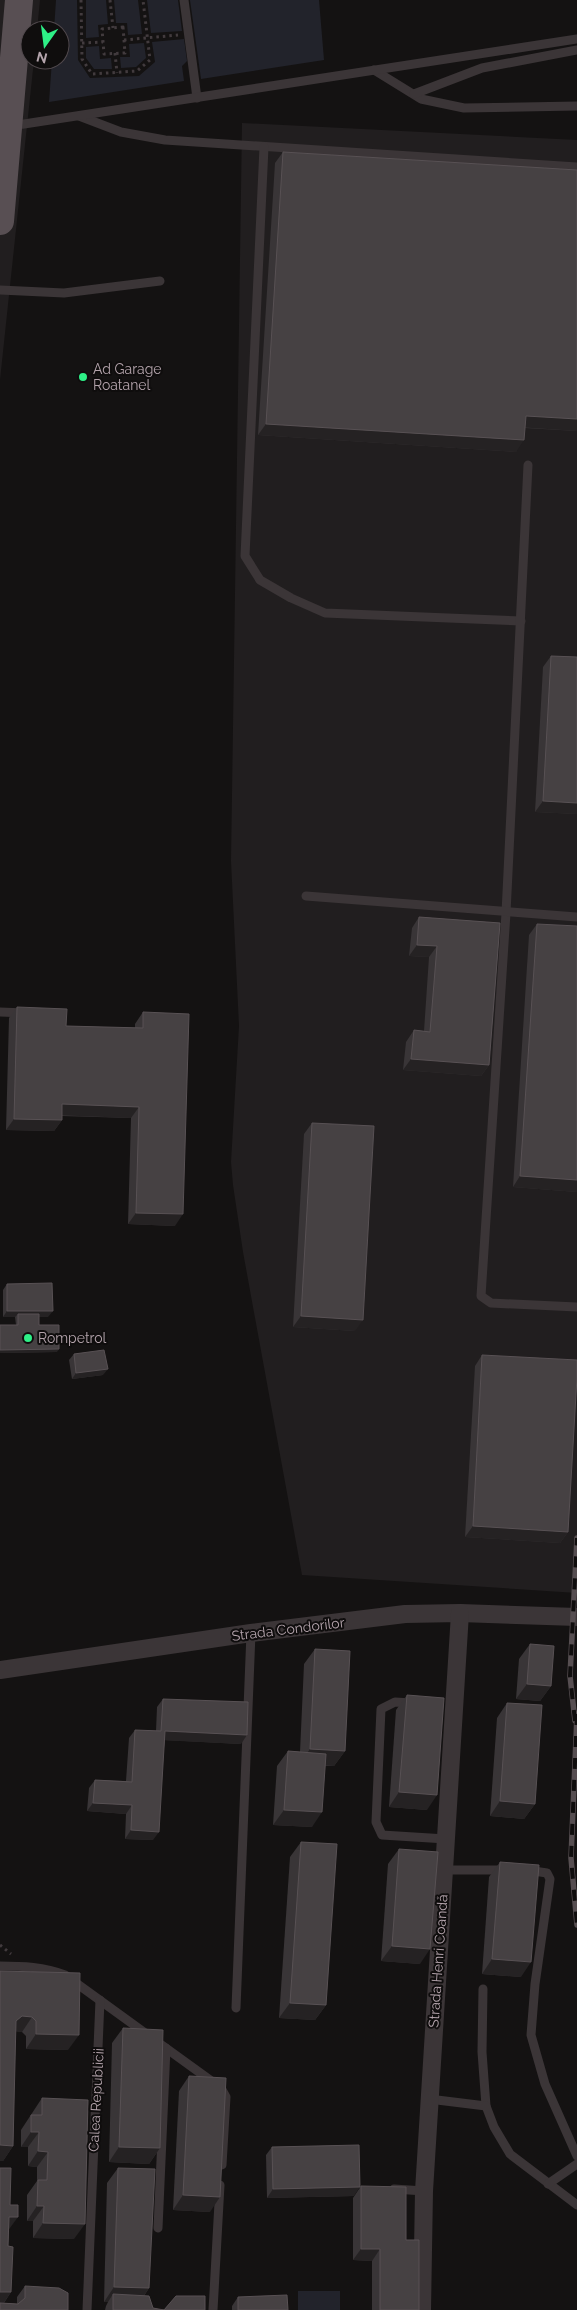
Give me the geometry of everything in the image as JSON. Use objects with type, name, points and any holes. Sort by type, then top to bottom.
[{"type":"main road","points":[[0,221],[2,175],[19,0]]},
{"type":"street","name":"Strada Condorilor","points":[[0,1670],[251,1633],[405,1614],[460,1613],[577,1617]]},
{"type":"street","name":"Strada Henri Coandă","points":[[422,2310],[424,2191],[446,1839],[449,1704],[460,1613]]},
{"type":"lane","points":[[184,0],[197,98]]},
{"type":"lane","points":[[8,127],[577,39]]},
{"type":"lane","points":[[414,94],[482,68],[577,50]]},
{"type":"lane","points":[[374,70],[420,99],[464,108],[577,106]]},
{"type":"lane","points":[[79,116],[121,132],[165,140],[577,167]]},
{"type":"lane","points":[[264,147],[245,556],[260,580],[291,598],[325,613],[521,621]]},
{"type":"lane","points":[[0,290],[64,292],[160,281]]},
{"type":"lane","points":[[528,465],[506,912],[481,1296],[491,1303],[577,1308]]},
{"type":"lane","points":[[306,896],[577,918]]},
{"type":"lane","points":[[0,1012],[34,1014]]},
{"type":"lane","points":[[236,2008],[251,1633]]},
{"type":"lane","points":[[425,1703],[395,1702],[381,1708],[376,1822],[382,1835],[446,1839]]},
{"type":"lane","points":[[444,1870],[539,1870],[547,1873],[550,1879],[535,1984],[531,2035],[545,2084],[577,2156]]},
{"type":"lane","points":[[0,1966],[25,1966],[65,1975],[221,2088],[226,2097],[213,2310]]},
{"type":"lane","points":[[483,1989],[482,2052],[486,2106],[494,2127],[510,2154],[577,2205]]},
{"type":"lane","name":"Calea Republicii","points":[[87,2310],[100,2000]]},
{"type":"lane","points":[[158,2228],[166,2048]]},
{"type":"lane","points":[[430,2099],[486,2106]]},
{"type":"lane","points":[[548,2184],[577,2164]]},
{"type":"lane","points":[[380,2189],[424,2191]]},
{"type":"path","points":[[81,0],[82,59],[92,74],[138,72],[150,60],[143,0]]},
{"type":"path","points":[[110,0],[113,28]]},
{"type":"path","points":[[123,27],[125,53],[104,54],[102,28],[113,28],[123,27]]},
{"type":"path","points":[[124,40],[189,34]]},
{"type":"path","points":[[82,43],[103,42]]},
{"type":"path","points":[[115,53],[117,73]]},
{"type":"shaded area","points":[[0,0],[40,0],[38,20],[20,20],[20,70],[33,70],[0,380]]},
{"type":"shaded area","points":[[56,0],[77,0],[78,60],[90,78],[139,76],[155,62],[152,42],[184,39],[187,61],[182,66],[184,81],[49,102],[51,70],[70,70],[70,20],[55,20]]},
{"type":"shaded area","points":[[86,0],[106,0],[108,24],[98,25],[99,37],[86,38]]},
{"type":"shaded area","points":[[114,0],[138,0],[142,34],[128,35],[127,23],[116,23]]},
{"type":"shaded area","points":[[147,0],[178,0],[182,31],[151,33]]},
{"type":"shaded area","points":[[190,0],[319,0],[324,60],[201,79]]},
{"type":"shaded area","points":[[144,43],[146,58],[136,67],[121,68],[120,57],[130,57],[129,44]]},
{"type":"shaded area","points":[[99,46],[100,59],[111,58],[112,69],[94,69],[86,58],[86,47]]},
{"type":"shaded area","points":[[242,123],[577,140],[577,1593],[302,1575],[243,1252],[231,1162],[239,1026],[231,861]]},
{"type":"shaded area","points":[[298,2291],[340,2291],[340,2310],[298,2310]]},
{"type":"building","points":[[283,152],[577,170],[577,419],[526,416],[524,440],[266,424]]},
{"type":"building","points":[[551,656],[577,657],[577,803],[543,801]]},
{"type":"building","points":[[419,917],[500,923],[489,1065],[411,1059],[414,1030],[430,1032],[437,946],[417,945]]},
{"type":"building","points":[[537,924],[577,926],[577,1180],[520,1176]]},
{"type":"building","points":[[17,1007],[67,1009],[66,1026],[143,1028],[143,1012],[189,1014],[183,1214],[136,1213],[139,1107],[62,1104],[62,1120],[14,1119]]},
{"type":"building","points":[[312,1123],[374,1126],[363,1320],[301,1316]]},
{"type":"building","points":[[52,1283],[53,1311],[7,1311],[7,1284]]},
{"type":"building","points":[[18,1314],[39,1314],[39,1325],[59,1325],[59,1349],[0,1350],[0,1325],[18,1325]]},
{"type":"building","points":[[104,1350],[108,1369],[76,1373],[74,1354]]},
{"type":"building","points":[[482,1355],[577,1360],[568,1532],[473,1526]]},
{"type":"building","points":[[530,1644],[554,1646],[551,1686],[527,1684]]},
{"type":"building","points":[[315,1649],[350,1651],[345,1751],[310,1749]]},
{"type":"building","points":[[407,1695],[444,1698],[437,1795],[399,1792]]},
{"type":"building","points":[[163,1699],[248,1702],[247,1735],[165,1731],[159,1832],[131,1830],[132,1805],[93,1803],[95,1780],[132,1782],[135,1730],[161,1731]]},
{"type":"building","points":[[507,1703],[542,1705],[535,1804],[500,1801]]},
{"type":"building","points":[[288,1751],[326,1754],[322,1812],[284,1810]]},
{"type":"building","points":[[301,1842],[337,1844],[326,2005],[290,2003]]},
{"type":"building","points":[[399,1849],[438,1852],[430,1949],[392,1946]]},
{"type":"building","points":[[500,1862],[539,1865],[531,1962],[492,1959]]},
{"type":"building","points":[[0,1971],[80,1973],[79,2035],[36,2034],[36,2021],[32,2017],[22,2016],[16,2021],[13,2146],[0,2145]]},
{"type":"building","points":[[123,2028],[163,2030],[160,2148],[119,2147]]},
{"type":"building","points":[[189,2076],[226,2078],[220,2197],[183,2195]]},
{"type":"building","points":[[42,2098],[88,2100],[85,2224],[43,2223],[44,2206],[37,2206],[38,2180],[47,2180],[48,2152],[38,2151],[39,2132],[31,2132],[31,2115],[42,2115]]},
{"type":"building","points":[[359,2145],[360,2187],[273,2189],[272,2147]]},
{"type":"building","points":[[0,2168],[11,2168],[10,2205],[18,2205],[18,2217],[9,2217],[8,2246],[13,2247],[11,2292],[0,2292]]},
{"type":"building","points":[[118,2168],[155,2169],[149,2288],[114,2287]]},
{"type":"building","points":[[361,2186],[406,2187],[406,2240],[419,2240],[419,2310],[380,2310],[380,2249],[361,2249]]},
{"type":"building","points":[[25,2286],[59,2288],[68,2293],[68,2310],[0,2310],[0,2303],[18,2304],[25,2298]]},
{"type":"building","points":[[113,2294],[149,2296],[153,2308],[164,2310],[113,2310]]},
{"type":"building","points":[[287,2295],[288,2310],[238,2310],[238,2297]]},
{"type":"building","points":[[176,2296],[205,2296],[205,2310],[164,2310]]},
{"type":"railway","points":[[575,1721],[570,1676],[577,1538]]},
{"type":"railway","points":[[577,1714],[571,1858],[577,1925]]},
{"type":"place","name":"Ad Garage Roatanel","points":[[83,377]]},
{"type":"place","name":"Rompetrol","points":[[28,1338]]}]
